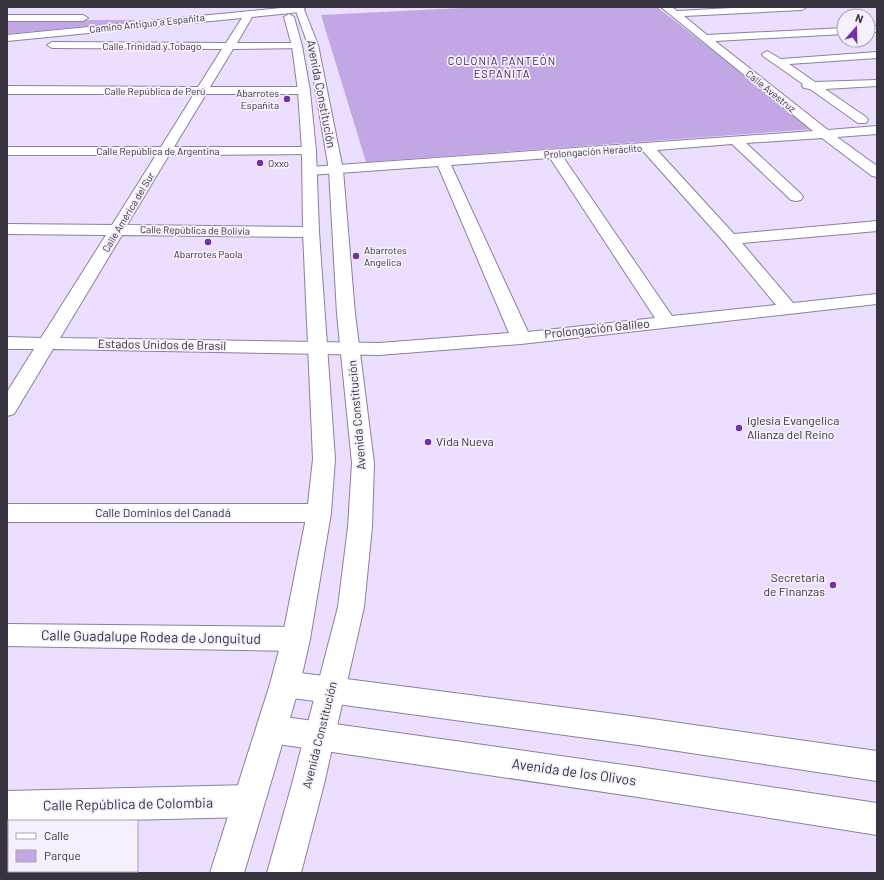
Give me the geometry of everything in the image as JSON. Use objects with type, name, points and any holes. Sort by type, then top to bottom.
[{"type":"street","points":[[61,17],[72,7]]},
{"type":"street","points":[[670,11],[802,7]]},
{"type":"street","name":"Camino Antiguo a Españita","points":[[7,38],[157,18],[186,19],[249,14],[293,8]]},
{"type":"street","name":"Avenida Constitución","points":[[227,873],[285,684],[296,639],[319,512],[324,459],[311,232],[309,151],[304,91],[293,8]]},
{"type":"street","name":"Avenida Constitución","points":[[284,873],[320,736],[351,607],[360,527],[363,463],[346,314],[336,170],[313,45],[293,8]]},
{"type":"street","name":"Calle Avestruz","points":[[670,11],[825,134],[877,173]]},
{"type":"street","name":"Calle América del Sur","points":[[7,409],[201,91],[231,46],[249,14]]},
{"type":"street","points":[[7,18],[93,18]]},
{"type":"street","points":[[109,18],[157,18]]},
{"type":"street","points":[[705,38],[836,30]]},
{"type":"street","name":"Calle Trinidad y Tobago","points":[[7,45],[297,46]]},
{"type":"street","points":[[767,54],[852,112],[867,116]]},
{"type":"street","points":[[778,62],[877,56]]},
{"type":"street","points":[[809,84],[877,77]]},
{"type":"street","points":[[809,84],[877,83]]},
{"type":"street","points":[[766,87],[785,86]]},
{"type":"street","name":"Calle República de Perú","points":[[7,90],[304,91]]},
{"type":"street","name":"Prolongación Heráclito","points":[[310,171],[877,130]]},
{"type":"street","points":[[735,140],[796,197]]},
{"type":"street","points":[[647,147],[730,239],[788,308]]},
{"type":"street","name":"Calle República de Argentina","points":[[7,151],[309,151]]},
{"type":"street","points":[[554,154],[666,321]]},
{"type":"street","points":[[443,162],[521,338]]},
{"type":"street","points":[[730,239],[877,226]]},
{"type":"street","name":"Calle República de Bolivia","points":[[7,229],[311,232]]},
{"type":"street","name":"Prolongación Galileo","points":[[317,347],[379,349],[521,338],[877,299]]},
{"type":"street","name":"Estados Unidos de Brasil","points":[[7,343],[317,347]]},
{"type":"street","name":"Calle Dominios del Canadá","points":[[7,513],[319,512]]},
{"type":"street","name":"Calle Guadalupe Rodea de Jonguitud","points":[[7,635],[296,639]]},
{"type":"street","points":[[285,684],[653,733],[877,766]]},
{"type":"street","name":"Avenida de los Olivos","points":[[271,729],[638,782],[877,819]]},
{"type":"street","name":"Calle República de Colombia","points":[[7,807],[249,802]]},
{"type":"green space","points":[[483,7],[657,7],[814,129],[366,162],[321,15]]},
{"type":"green space","points":[[7,20],[148,20],[7,34]]},
{"type":"place","name":"Abarrotes Españita","points":[[287,99]]},
{"type":"place","name":"Oxxo","points":[[260,163]]},
{"type":"place","name":"Abarrotes Paola","points":[[208,242]]},
{"type":"place","name":"Abarrotes Angelica","points":[[356,256]]},
{"type":"place","name":"Iglesia Evangelica Alianza del Reino","points":[[739,428]]},
{"type":"place","name":"Vida Nueva","points":[[428,442]]},
{"type":"place","name":"Secretaria de Finanzas","points":[[833,585]]},
{"type":"district","name":"COLONIA PANTEÓN ESPAÑITA","points":[[502,67]]}]
